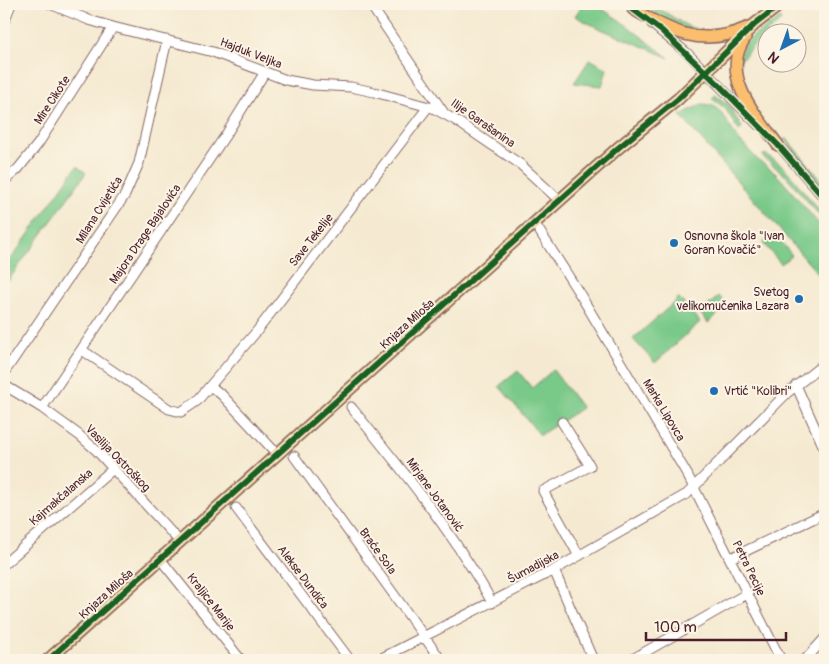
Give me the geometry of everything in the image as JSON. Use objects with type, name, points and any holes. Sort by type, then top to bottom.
[{"type":"main road","name":"Knjaza Miloša","points":[[48,660],[618,148],[678,98],[755,24],[781,4]]},
{"type":"main road","points":[[630,6],[676,32],[697,37],[734,34],[755,24]]},
{"type":"main road","points":[[755,24],[740,46],[736,71],[742,93],[778,145]]},
{"type":"street","points":[[4,22],[11,4]]},
{"type":"street","name":"Hajduk Veljka","points":[[50,4],[113,27],[213,52],[300,83],[351,87],[428,107],[444,114]]},
{"type":"street","name":"Ilije Garašanina","points":[[370,4],[444,114],[520,164],[560,202]]},
{"type":"street","points":[[630,6],[662,31],[778,145],[825,199]]},
{"type":"street","name":"Mire Cikote","points":[[4,181],[18,169],[38,144],[113,27]]},
{"type":"street","name":"Milana Cvijetića","points":[[4,373],[126,195],[151,117],[167,40]]},
{"type":"street","name":"Majora Drage Bajalovića","points":[[42,408],[227,133],[265,72]]},
{"type":"street","name":"Save Tekelije","points":[[82,350],[176,412],[186,410],[197,401],[257,331],[428,107]]},
{"type":"street","name":"Marka Lipovca","points":[[535,224],[591,313],[694,487]]},
{"type":"street","points":[[694,487],[796,385],[825,363]]},
{"type":"street","name":"Vasilija Ostroškog","points":[[4,385],[42,408],[79,435],[97,451],[180,542]]},
{"type":"street","points":[[796,385],[825,450]]},
{"type":"street","points":[[210,386],[222,395],[277,454]]},
{"type":"street","name":"Mirjane Jotanović","points":[[351,406],[400,467],[444,528],[477,576],[492,603]]},
{"type":"street","points":[[562,422],[590,466],[544,491],[579,556]]},
{"type":"street","name":"Braće Sola","points":[[294,456],[441,660]]},
{"type":"street","name":"Kajmakčalanska","points":[[4,564],[113,469]]},
{"type":"street","name":"Šumadijska","points":[[378,660],[554,570],[687,494],[694,487]]},
{"type":"street","name":"Petra Pecije","points":[[694,487],[781,660]]},
{"type":"street","name":"Alekse Dundića","points":[[236,508],[350,660]]},
{"type":"street","points":[[731,558],[825,513]]},
{"type":"street","name":"Kraljice Marije","points":[[161,560],[241,660]]},
{"type":"street","points":[[554,570],[593,660]]},
{"type":"street","points":[[632,660],[748,594]]},
{"type":"street","points":[[806,660],[825,638]]},
{"type":"green space","points":[[583,4],[595,4],[625,24],[669,58],[598,28],[575,16]]},
{"type":"green space","points":[[642,4],[657,8],[685,25],[702,30],[703,34],[679,28]]},
{"type":"green space","points":[[756,35],[756,43],[739,61],[744,45]]},
{"type":"green space","points":[[590,59],[607,69],[602,86],[574,83]]},
{"type":"green space","points":[[715,95],[728,104],[742,128],[739,131],[725,108],[712,99]]},
{"type":"green space","points":[[702,104],[712,105],[720,111],[738,139],[758,160],[781,179],[825,231],[825,282],[680,115]]},
{"type":"green space","points":[[785,139],[825,184],[825,190]]},
{"type":"green space","points":[[765,154],[783,166],[825,217],[825,222],[787,177],[762,156]]},
{"type":"green space","points":[[77,166],[86,173],[8,281],[4,278],[4,269]]},
{"type":"green space","points":[[774,234],[792,255],[781,264],[763,243]]},
{"type":"green space","points":[[719,296],[727,306],[708,323],[700,313]]},
{"type":"green space","points":[[679,298],[700,322],[655,363],[633,339]]},
{"type":"green space","points":[[553,370],[582,408],[540,435],[499,386],[518,371],[532,388]]},
{"type":"cycle path","points":[[626,4],[662,31],[718,84],[778,145],[825,199]]},
{"type":"cycle path","points":[[48,660],[618,148],[678,99],[755,24],[781,4]]},
{"type":"place","name":"Osnovna škola \"Ivan Goran Kovačić\"","points":[[674,243]]},
{"type":"place","name":"Svetog velikomučenika Lazara","points":[[799,299]]},
{"type":"place","name":"Vrtić \"Kolibri\"","points":[[714,391]]}]
